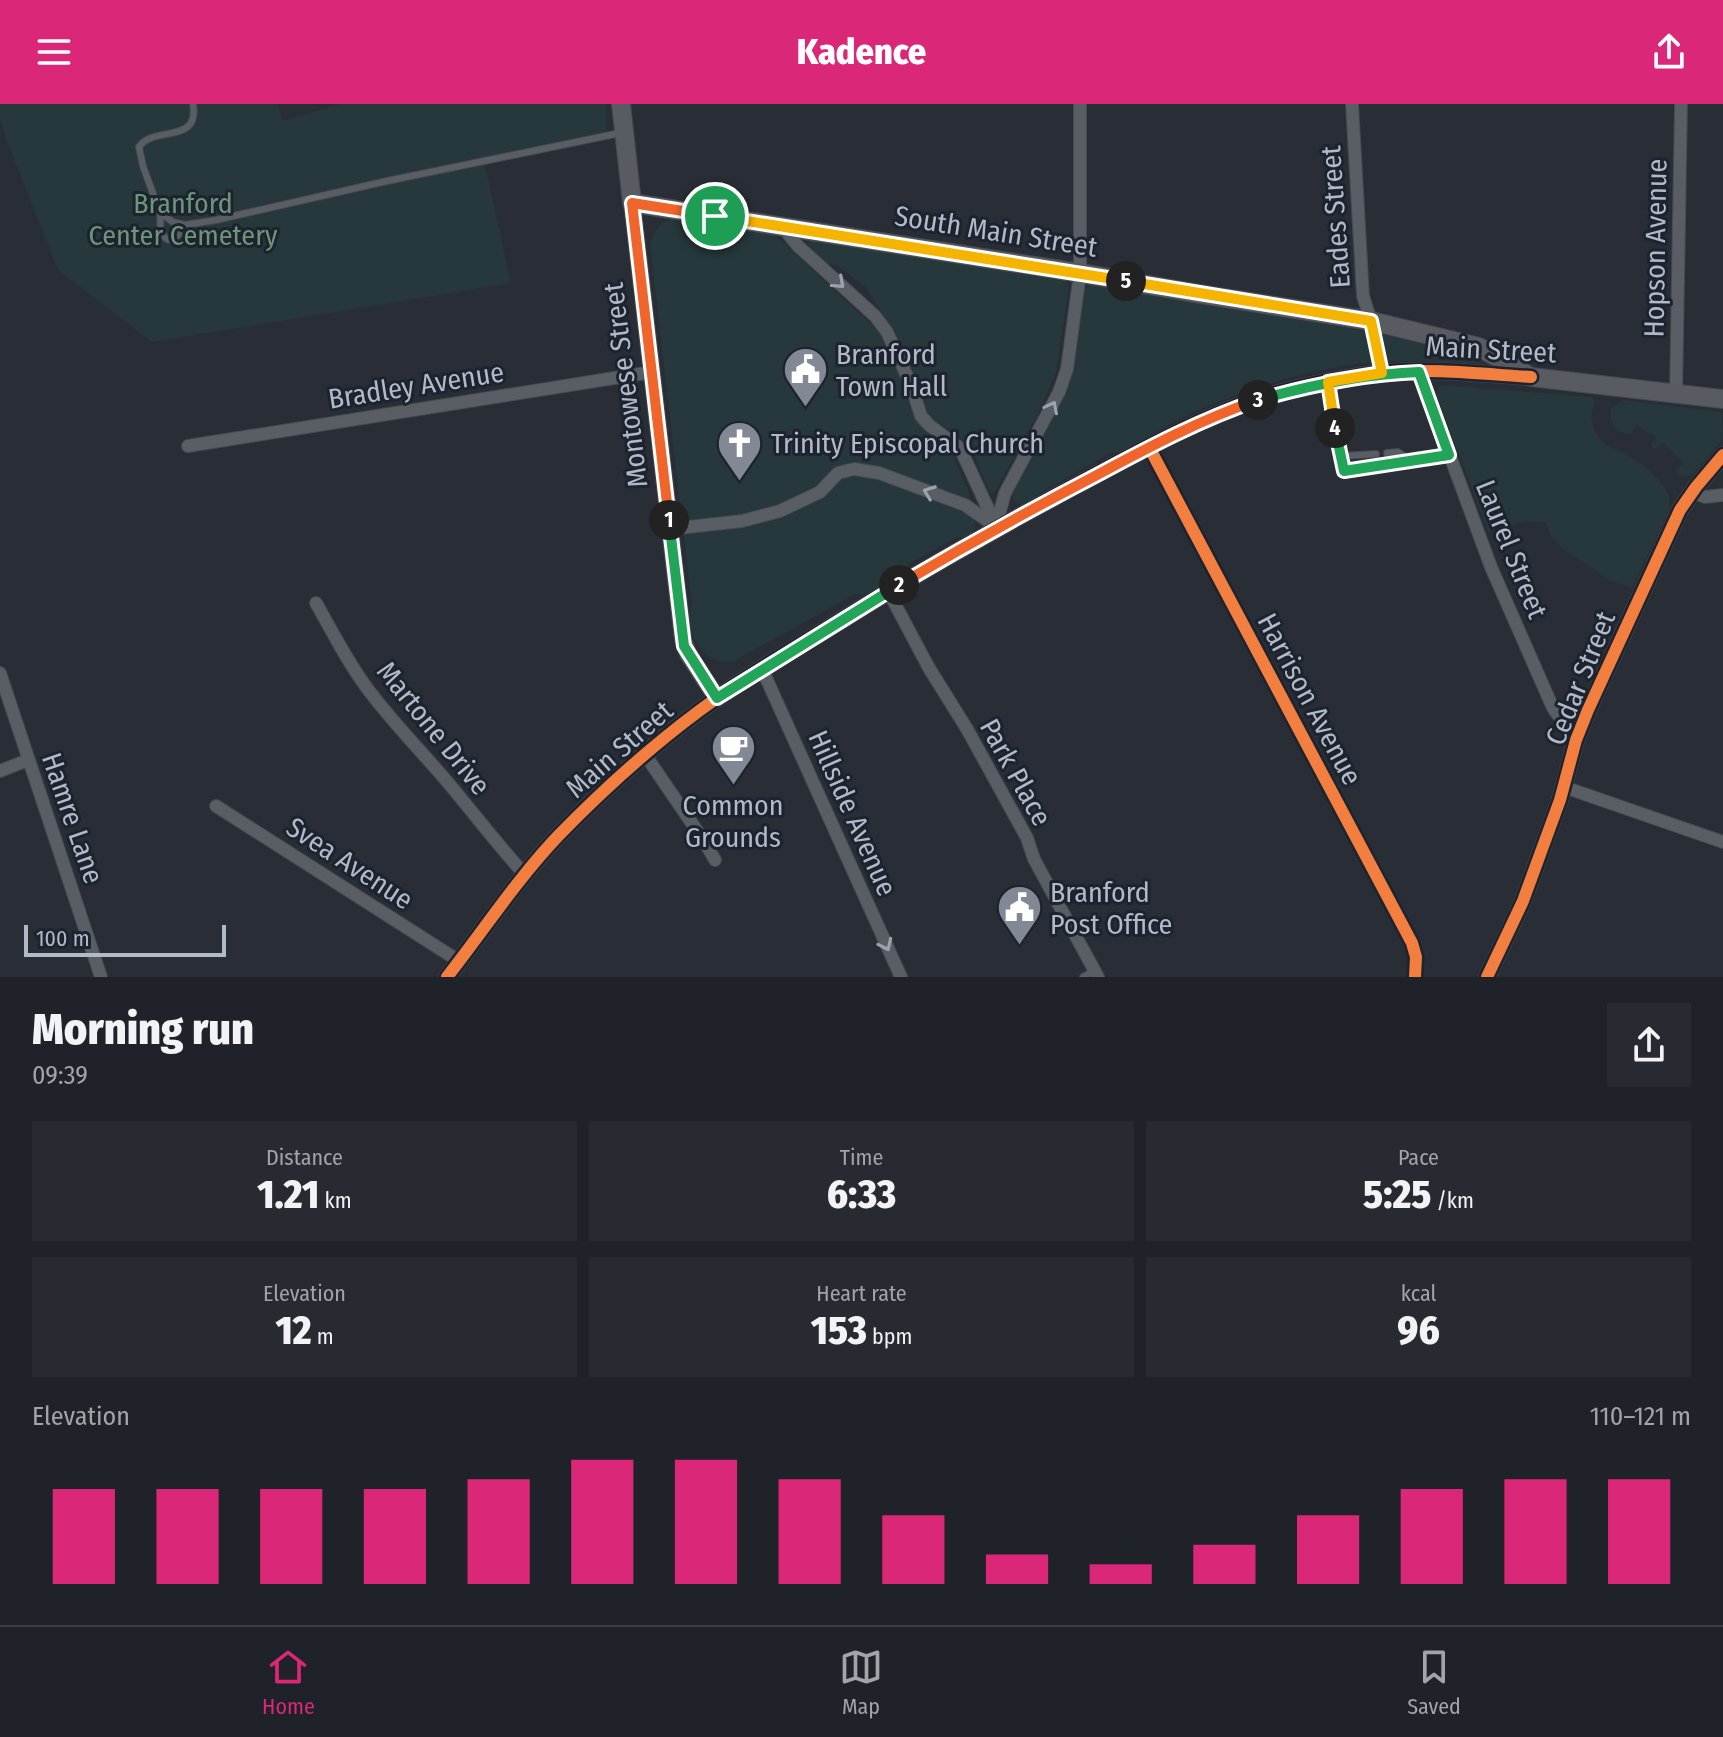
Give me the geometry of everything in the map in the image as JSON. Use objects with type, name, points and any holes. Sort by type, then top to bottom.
[{"type":"main road","name":"Montowese Street","points":[[621,104],[632,203]]},
{"type":"main road","name":"South Main Street","points":[[632,203],[1371,321],[1479,347],[1531,377]]},
{"type":"main road","name":"Main Street","points":[[1531,377],[1723,399]]},
{"type":"street","points":[[997,528],[1005,493],[1064,381],[1080,273],[1080,104]]},
{"type":"street","name":"Eades Street","points":[[1352,104],[1363,296],[1382,373]]},
{"type":"street","name":"Hopson Avenue","points":[[1676,393],[1681,104]]},
{"type":"street","name":"Montowese Street","points":[[632,203],[684,646],[717,698]]},
{"type":"street","points":[[787,227],[798,246],[884,326],[911,385],[921,416],[960,448],[997,528]]},
{"type":"street","name":"Bradley Avenue","points":[[188,446],[652,372]]},
{"type":"street","name":"Laurel Street","points":[[1419,372],[1491,567],[1553,708],[1563,722],[1579,733]]},
{"type":"street","name":"Main Street","points":[[447,977],[525,875],[566,829],[699,711],[888,591],[997,528],[1149,447],[1255,400],[1310,385],[1382,373],[1531,377]]},
{"type":"street","name":"Harrison Avenue","points":[[1149,447],[1412,943],[1416,957],[1415,977]]},
{"type":"street","name":"Cedar Street","points":[[1487,977],[1523,901],[1564,787],[1579,733],[1677,516],[1692,492],[1723,455]]},
{"type":"street","points":[[670,529],[755,519],[816,494],[838,473],[854,469],[879,473],[965,505],[997,528]]},
{"type":"street","points":[[1692,492],[1708,497],[1723,495]]},
{"type":"street","name":"Park Place","points":[[888,591],[1027,838],[1034,859],[1097,974]]},
{"type":"street","name":"Martone Drive","points":[[316,603],[369,691],[525,875]]},
{"type":"street","name":"Hillside Avenue","points":[[762,669],[901,977]]},
{"type":"street","name":"Hamre Lane","points":[[0,673],[101,977]]},
{"type":"street","points":[[646,756],[715,860]]},
{"type":"street","points":[[0,771],[28,760]]},
{"type":"street","points":[[1564,787],[1723,842]]},
{"type":"street","name":"Svea Avenue","points":[[216,806],[459,961]]},
{"type":"lane","points":[[186,225],[178,238],[173,240],[161,230],[160,213],[139,147],[148,138],[181,131],[188,126],[194,112],[193,104]]},
{"type":"lane","points":[[160,213],[173,222],[186,225],[216,220],[387,181],[624,133]]},
{"type":"lane","points":[[1328,382],[1344,471],[1449,455]]},
{"type":"lane","points":[[1387,453],[1398,452],[1412,462]]},
{"type":"lane","points":[[1341,456],[1376,454]]},
{"type":"lane","points":[[1083,977],[1097,974]]},
{"type":"green space","name":"Branford Center Cemetery","points":[[0,104],[278,104],[282,121],[340,104],[606,104],[606,138],[485,165],[511,283],[152,342],[58,270],[6,139]]},
{"type":"green space","points":[[673,219],[773,233],[876,329],[901,378],[914,418],[952,453],[968,490],[975,527],[973,534],[958,537],[910,563],[906,571],[869,592],[855,594],[732,662],[717,660],[706,654],[696,642],[690,627],[689,612],[692,606],[650,244],[658,228]]},
{"type":"green space","points":[[811,238],[1064,279],[1069,286],[1056,372],[1042,406],[994,493],[990,493],[972,451],[956,434],[926,415],[920,400],[923,397],[896,333],[865,287],[837,265],[828,264],[809,245]]},
{"type":"green space","points":[[1090,284],[1364,331],[1479,355],[1483,359],[1479,364],[1362,363],[1312,372],[1261,387],[1181,418],[1120,453],[1112,452],[1038,494],[1031,503],[1021,506],[1013,500],[1013,491],[1068,385],[1085,289]]},
{"type":"green space","points":[[1441,385],[1593,397],[1592,424],[1600,439],[1646,468],[1669,495],[1669,511],[1632,588],[1608,579],[1562,548],[1551,536],[1546,523],[1526,521],[1505,526],[1495,523],[1489,534],[1437,396]]},
{"type":"green space","points":[[1624,400],[1722,412],[1723,439],[1692,475],[1677,474],[1676,470],[1684,463],[1664,443],[1656,449],[1652,447],[1656,437],[1636,425],[1631,434],[1615,427],[1611,409]]},
{"type":"cycle path","points":[[447,977],[559,835],[627,770],[681,725],[783,655],[1025,513],[1179,432],[1278,393],[1382,373],[1419,371],[1531,377]]},
{"type":"cycle path","points":[[1149,447],[1412,943],[1416,957],[1415,977]]},
{"type":"cycle path","points":[[1487,977],[1523,901],[1560,800],[1576,740],[1588,710],[1680,510],[1723,455]]},
{"type":"place","name":"Branford Town Hall","points":[[805,409]]},
{"type":"place","name":"Trinity Episcopal Church","points":[[740,482]]},
{"type":"place","name":"Common Grounds","points":[[733,787]]},
{"type":"place","name":"Branford Post Office","points":[[1019,947]]},
{"type":"route","points":[[715,216],[632,203],[683,640],[685,649],[717,698],[888,591],[997,528],[1149,447],[1255,400],[1310,385],[1382,373],[1419,372],[1449,455],[1344,471],[1330,401],[1328,382],[1382,373],[1371,321],[715,216]]}]
